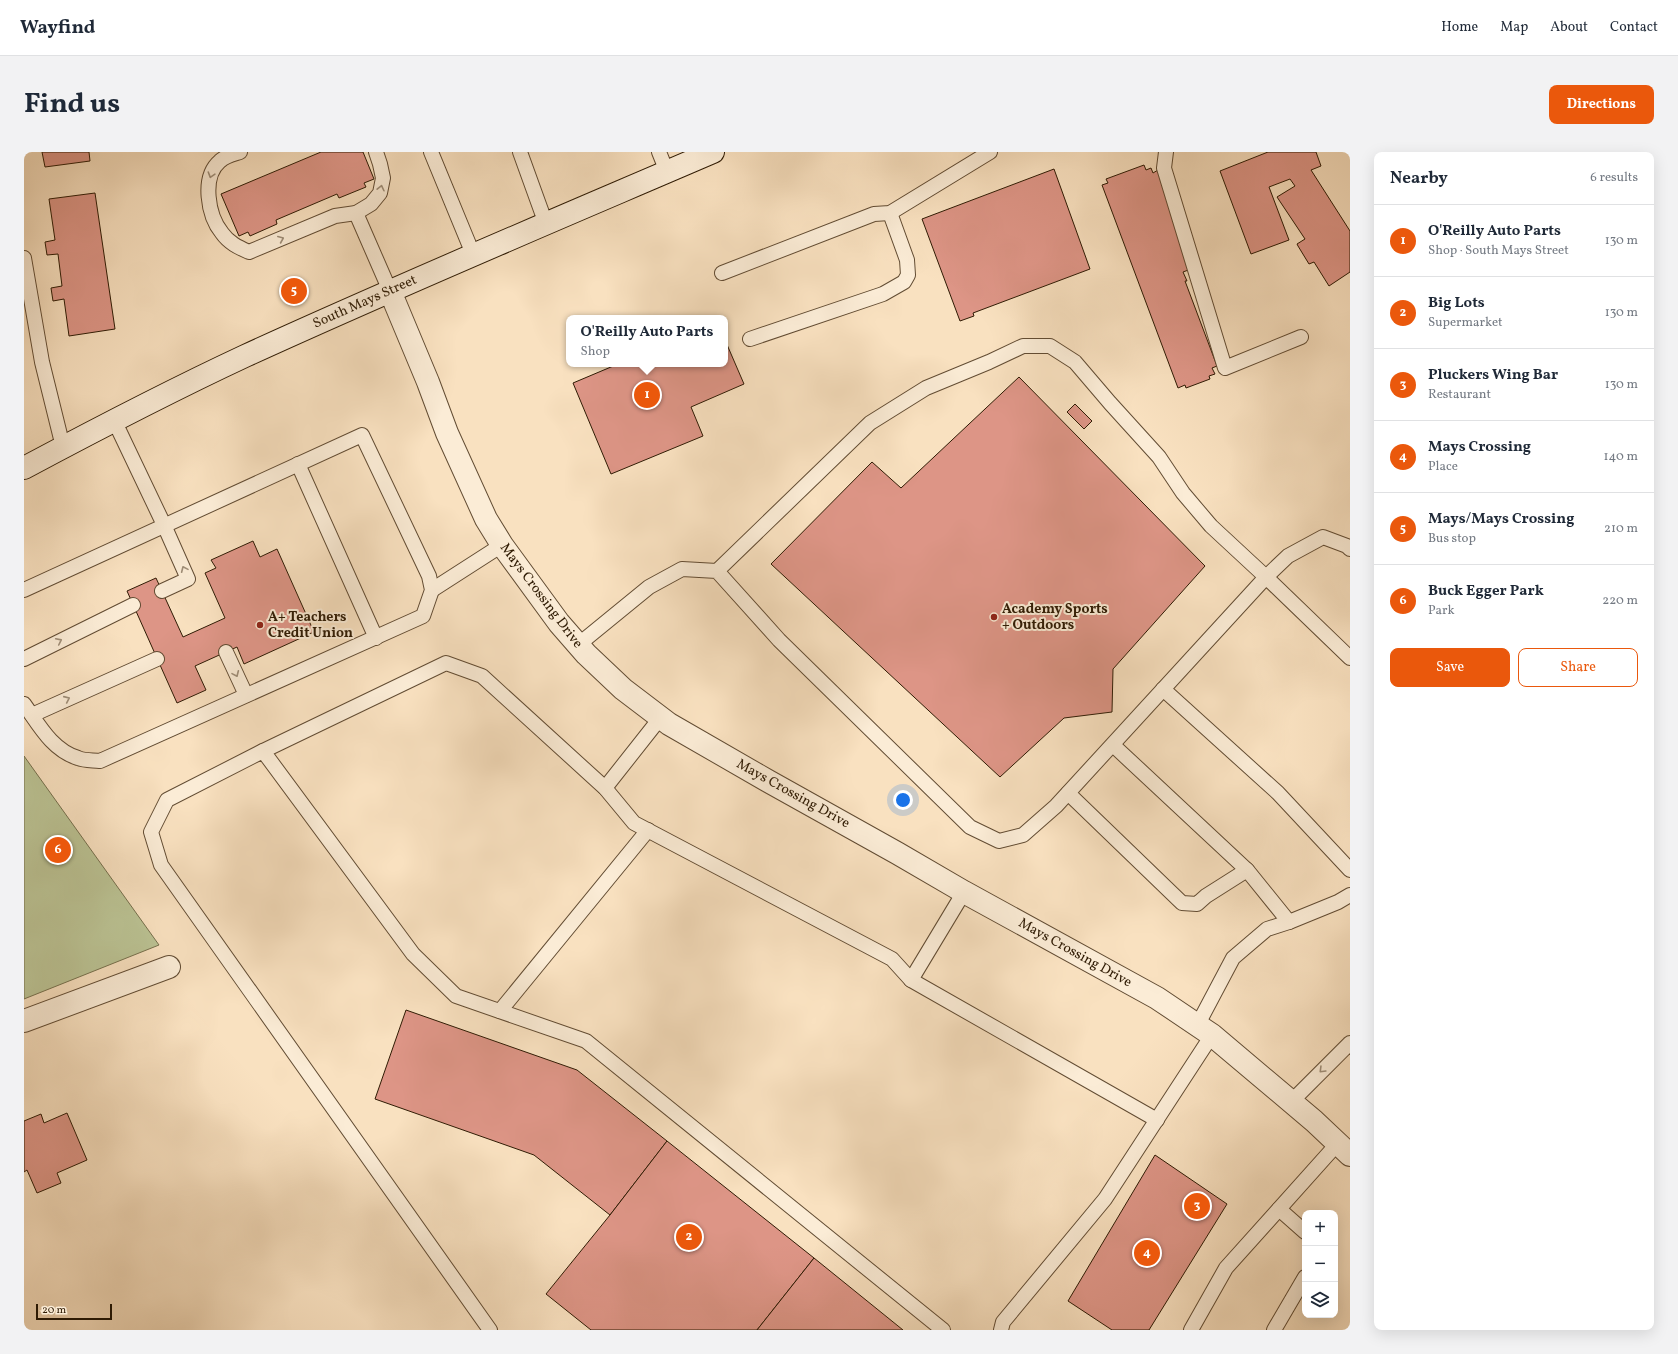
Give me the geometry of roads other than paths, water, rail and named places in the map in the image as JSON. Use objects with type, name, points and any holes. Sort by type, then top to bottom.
[{"type":"street","name":"South Mays Street","points":[[24,468],[114,420],[244,356],[473,254],[713,152]]},
{"type":"street","name":"Mays Crossing Drive","points":[[390,291],[428,382],[447,433],[486,519],[502,545],[559,623],[578,645],[623,689],[669,724],[768,782],[898,852],[964,892],[1157,998],[1205,1030],[1314,1121],[1344,1149]]},
{"type":"street","points":[[24,1021],[169,967]]},
{"type":"lane","points":[[240,152],[220,160],[212,171],[209,185],[210,203],[213,219],[221,232],[232,244],[249,252],[335,216],[356,213],[371,204],[380,193],[383,178],[376,152]]},
{"type":"lane","points":[[430,152],[473,254]]},
{"type":"lane","points":[[520,152],[546,224]]},
{"type":"lane","points":[[659,152],[667,172]]},
{"type":"lane","points":[[722,272],[874,214],[890,213],[990,152]]},
{"type":"lane","points":[[1166,152],[1164,168],[1225,368],[1301,337]]},
{"type":"lane","points":[[356,213],[390,291]]},
{"type":"lane","points":[[750,339],[883,294],[904,282],[908,275],[907,260],[890,213]]},
{"type":"lane","points":[[24,258],[42,362],[63,447]]},
{"type":"lane","points":[[717,571],[870,423],[926,388],[1023,346],[1050,346],[1075,362],[1159,457],[1183,493],[1211,526],[1350,658]]},
{"type":"lane","points":[[114,420],[188,579],[162,591]]},
{"type":"lane","points":[[24,590],[362,435],[429,576],[432,590],[423,616],[100,761],[79,759],[62,752],[52,742],[28,710],[157,659]]},
{"type":"lane","points":[[298,464],[376,638]]},
{"type":"lane","points":[[578,645],[649,587],[682,569],[717,571],[779,640],[970,827],[999,841],[1024,835],[1056,806],[1266,577],[1288,556],[1323,537],[1347,546],[1350,549]]},
{"type":"lane","points":[[432,590],[502,545]]},
{"type":"lane","points":[[24,659],[133,605]]},
{"type":"lane","points":[[226,652],[246,695]]},
{"type":"lane","points":[[490,1330],[161,865],[151,832],[167,800],[263,751],[446,663],[482,676],[605,788],[634,823],[892,958],[911,980],[1157,1120]]},
{"type":"lane","points":[[1163,689],[1278,793],[1350,870]]},
{"type":"lane","points":[[605,788],[661,717]]},
{"type":"lane","points":[[1113,744],[1247,870],[1289,922]]},
{"type":"lane","points":[[263,751],[413,954],[456,996],[586,1041],[943,1330]]},
{"type":"lane","points":[[1068,793],[1182,903],[1196,904],[1247,870]]},
{"type":"lane","points":[[500,1011],[648,830]]},
{"type":"lane","points":[[911,980],[964,892]]},
{"type":"lane","points":[[1001,1330],[1003,1322],[1105,1199],[1157,1120],[1205,1030],[1233,958],[1267,929],[1289,922],[1338,902],[1350,895]]},
{"type":"lane","points":[[1291,1102],[1350,1042]]},
{"type":"lane","points":[[1191,1330],[1226,1268],[1279,1209],[1344,1149]]},
{"type":"lane","points":[[1279,1209],[1302,1229]]},
{"type":"lane","points":[[1274,1330],[1302,1282]]},
{"type":"place","name":"Mays/Mays Crossing","points":[[294,291]]},
{"type":"place","name":"O'Reilly Auto Parts","points":[[647,395]]},
{"type":"place","name":"Academy Sports + Outdoors","points":[[994,617]]},
{"type":"place","name":"A+ Teachers Credit Union","points":[[260,625]]},
{"type":"place","name":"Buck Egger Park","points":[[58,850]]},
{"type":"place","name":"Pluckers Wing Bar","points":[[1197,1206]]},
{"type":"place","name":"Big Lots","points":[[689,1237]]},
{"type":"place","name":"Mays Crossing","points":[[1147,1253]]}]
